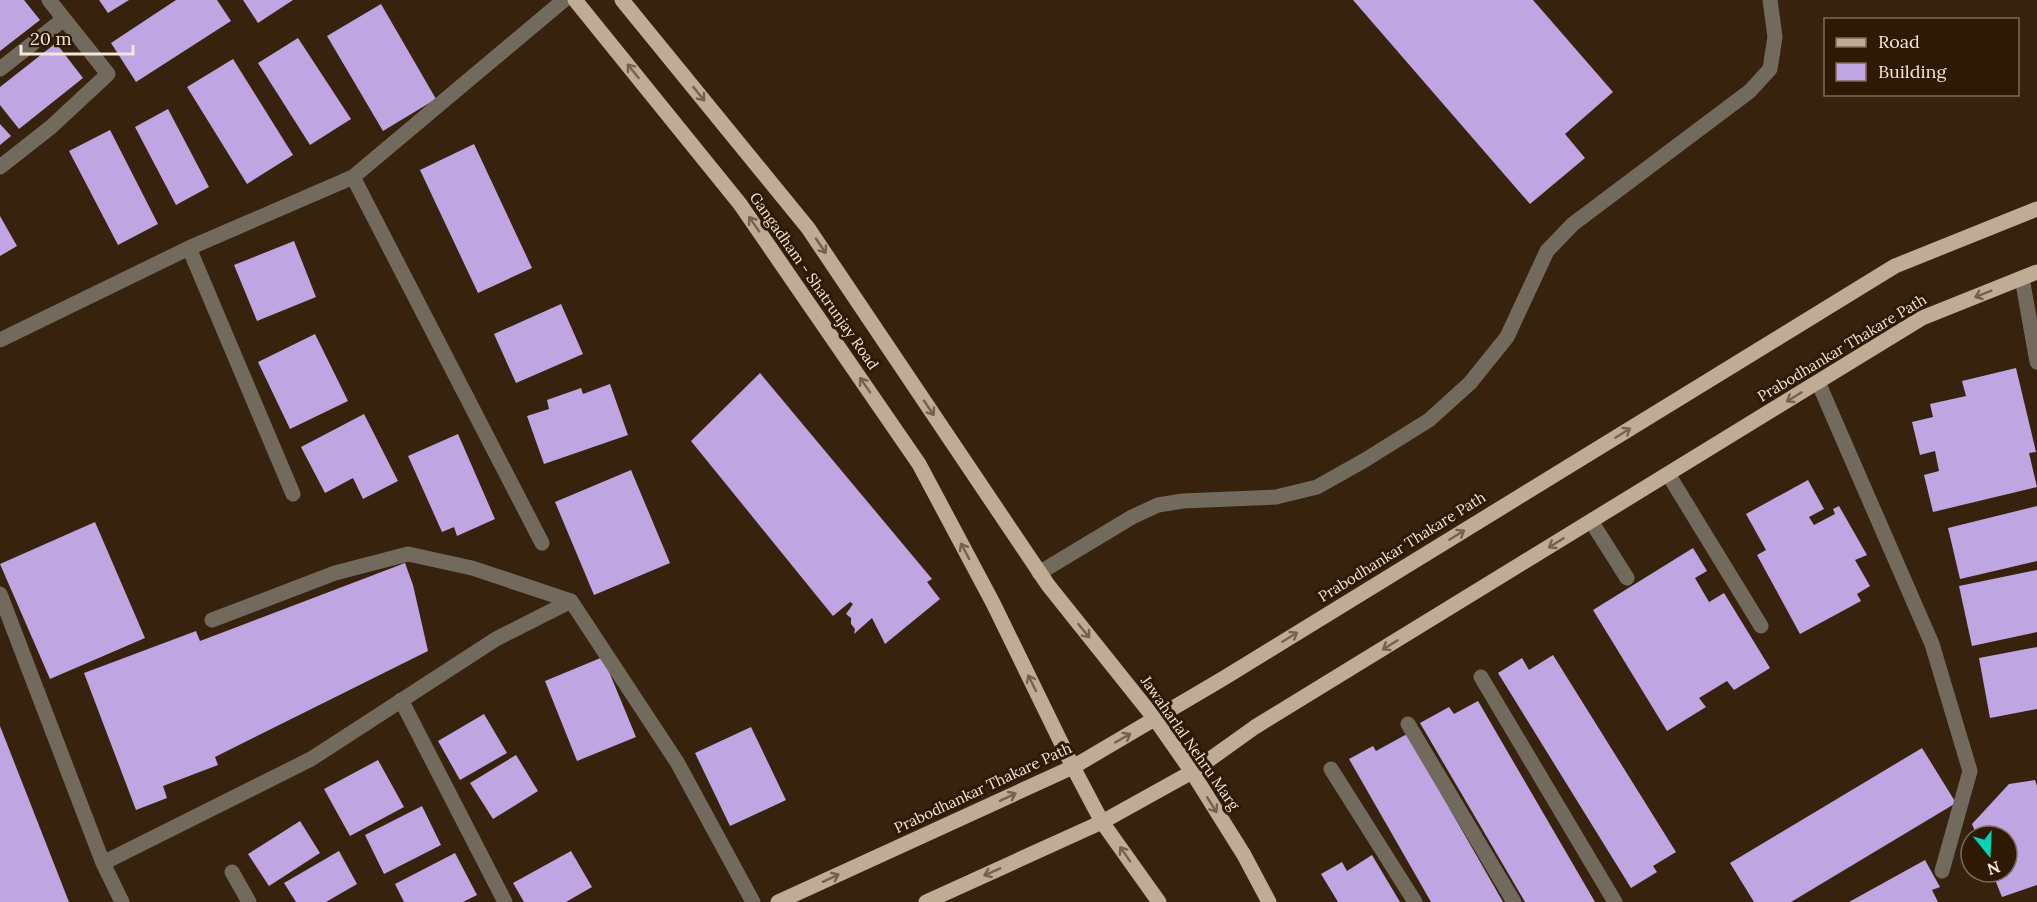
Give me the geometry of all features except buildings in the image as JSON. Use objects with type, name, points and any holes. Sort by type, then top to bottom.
[{"type":"main road","name":"Gangadham - Shatrunjay Road","points":[[575,0],[740,204],[919,464],[993,603],[1073,767]]},
{"type":"main road","name":"Gangadham - Shatrunjay Road","points":[[622,0],[808,228],[1044,579]]},
{"type":"main road","name":"Prabodhankar Thakare Path","points":[[778,902],[1073,767],[1895,266],[2037,209]]},
{"type":"main road","name":"Prabodhankar Thakare Path","points":[[934,900],[1102,822],[1192,771],[1256,727],[1922,318],[2030,275]]},
{"type":"main road","name":"Jawaharlal Nehru Marg","points":[[1044,579],[1155,719],[1192,771],[1244,855],[1269,902]]},
{"type":"main road","points":[[1073,767],[1102,822],[1159,902]]},
{"type":"street","points":[[0,167],[51,127],[108,74],[49,0]]},
{"type":"street","points":[[0,340],[189,249],[353,177],[564,0]]},
{"type":"street","points":[[1044,579],[1132,517],[1158,505],[1183,501],[1276,497],[1317,487],[1429,420],[1470,383],[1507,337],[1547,251],[1566,231],[1750,91],[1770,69],[1775,37],[1770,0]]},
{"type":"street","points":[[0,69],[64,19]]},
{"type":"street","points":[[353,177],[542,543]]},
{"type":"street","points":[[189,249],[293,494]]},
{"type":"street","points":[[2030,275],[2037,362]]},
{"type":"street","points":[[1818,382],[1932,644],[1970,771],[1942,871]]},
{"type":"street","points":[[1668,474],[1761,626]]},
{"type":"street","points":[[1591,521],[1627,578]]},
{"type":"street","points":[[212,620],[335,573],[408,554],[472,568],[571,601],[677,762],[753,902]]},
{"type":"street","points":[[0,594],[103,863],[122,902]]},
{"type":"street","points":[[103,863],[311,759],[496,639],[571,601]]},
{"type":"street","points":[[1481,678],[1615,902]]},
{"type":"street","points":[[400,700],[505,902]]},
{"type":"street","points":[[1408,724],[1514,902]]},
{"type":"street","points":[[1331,769],[1415,902]]},
{"type":"street","points":[[232,872],[249,902]]}]
